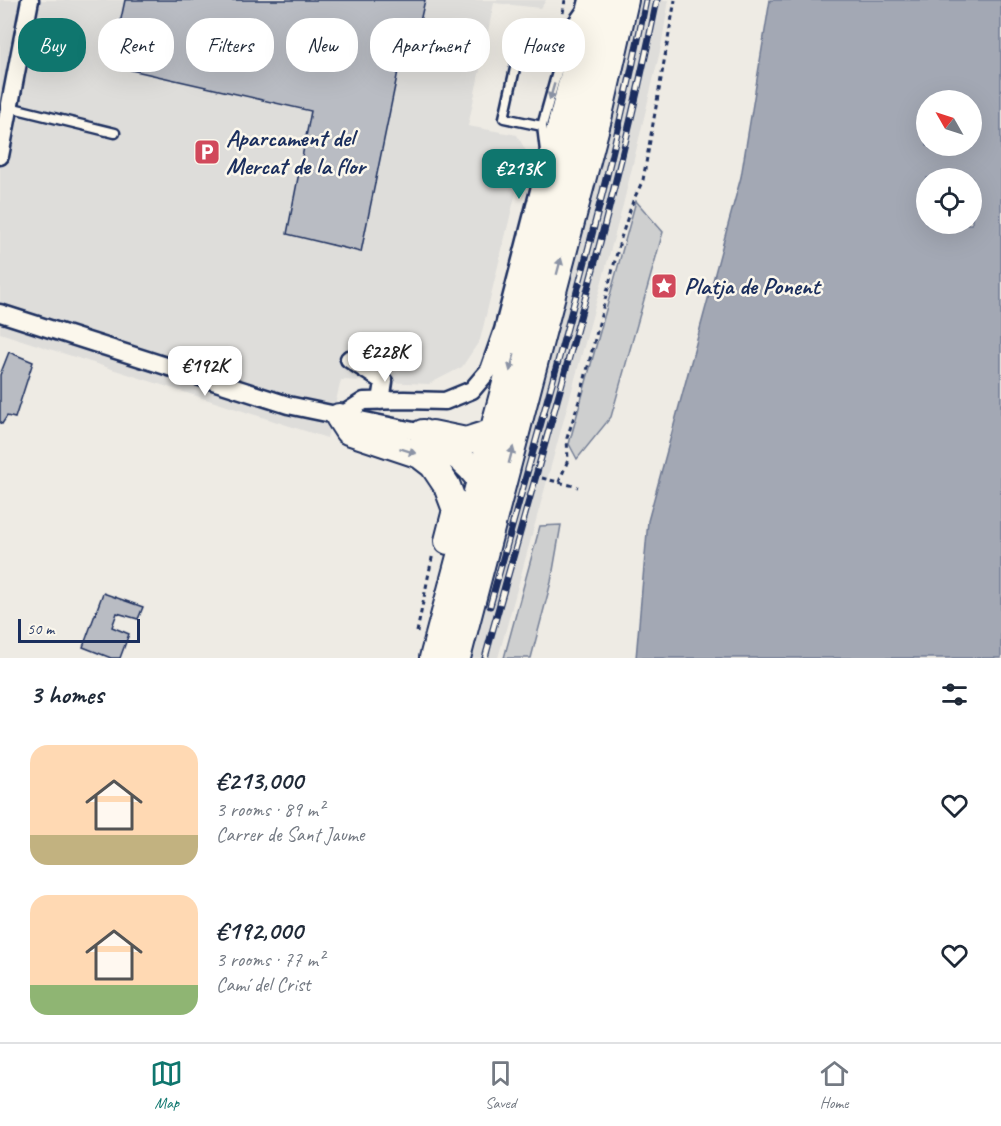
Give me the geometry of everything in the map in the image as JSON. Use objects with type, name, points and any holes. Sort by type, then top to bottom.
[{"type":"main road","points":[[423,433],[466,441],[494,432],[503,427],[515,414],[531,331],[552,197],[601,0]]},
{"type":"main road","points":[[458,658],[531,331],[598,118],[625,0]]},
{"type":"main road","points":[[531,331],[536,202]]},
{"type":"main road","points":[[339,417],[348,431],[420,455],[433,465],[447,486],[456,510],[419,648]]},
{"type":"main road","points":[[434,658],[494,432]]},
{"type":"main road","points":[[423,433],[468,465],[481,480],[491,510],[453,658]]},
{"type":"street","points":[[0,156],[30,0]]},
{"type":"street","points":[[339,417],[363,402],[445,401],[472,390],[489,370],[503,330],[588,0]]},
{"type":"street","points":[[0,313],[288,405],[423,433]]},
{"type":"street","points":[[349,359],[384,382],[381,400]]},
{"type":"lane","points":[[575,18],[588,0]]},
{"type":"lane","points":[[514,72],[504,118],[542,126]]},
{"type":"lane","points":[[546,162],[542,126],[557,72]]},
{"type":"lane","points":[[9,107],[115,133]]},
{"type":"path","points":[[559,482],[568,460],[567,438],[580,398],[620,242],[633,201],[643,180],[675,0]]},
{"type":"path","points":[[542,478],[578,487]]},
{"type":"path","points":[[419,648],[433,552]]},
{"type":"shaded area","points":[[0,0],[546,0],[541,8],[494,3],[490,22],[490,18],[370,18],[370,72],[479,72],[468,126],[517,135],[526,151],[480,340],[462,367],[429,384],[341,380],[327,438],[0,333]]},
{"type":"shaded area","points":[[637,0],[669,0],[661,47],[623,205],[498,658],[468,658],[595,188],[631,39]]},
{"type":"shaded area","points":[[770,0],[1001,0],[1001,658],[636,658],[648,521],[741,177]]},
{"type":"shaded area","points":[[636,201],[663,232],[611,417],[577,459],[569,444]]},
{"type":"shaded area","points":[[561,525],[551,582],[531,658],[504,658],[540,526]]},
{"type":"building","points":[[125,0],[425,0],[421,18],[370,18],[370,72],[398,72],[361,252],[287,234],[311,111],[140,72],[174,72],[174,18],[121,18]]},
{"type":"building","points":[[9,352],[33,362],[15,418],[7,416],[2,424],[0,423],[0,375]]},
{"type":"building","points":[[103,593],[143,607],[138,619],[117,613],[112,627],[129,634],[120,658],[111,658],[83,647]]},
{"type":"railway","points":[[490,606],[594,228],[646,0]]},
{"type":"railway","points":[[485,658],[599,248],[657,0]]},
{"type":"place","name":"Aparcament del Mercat de la flor","points":[[207,152]]},
{"type":"place","name":"Platja de Ponent","points":[[664,286]]}]
